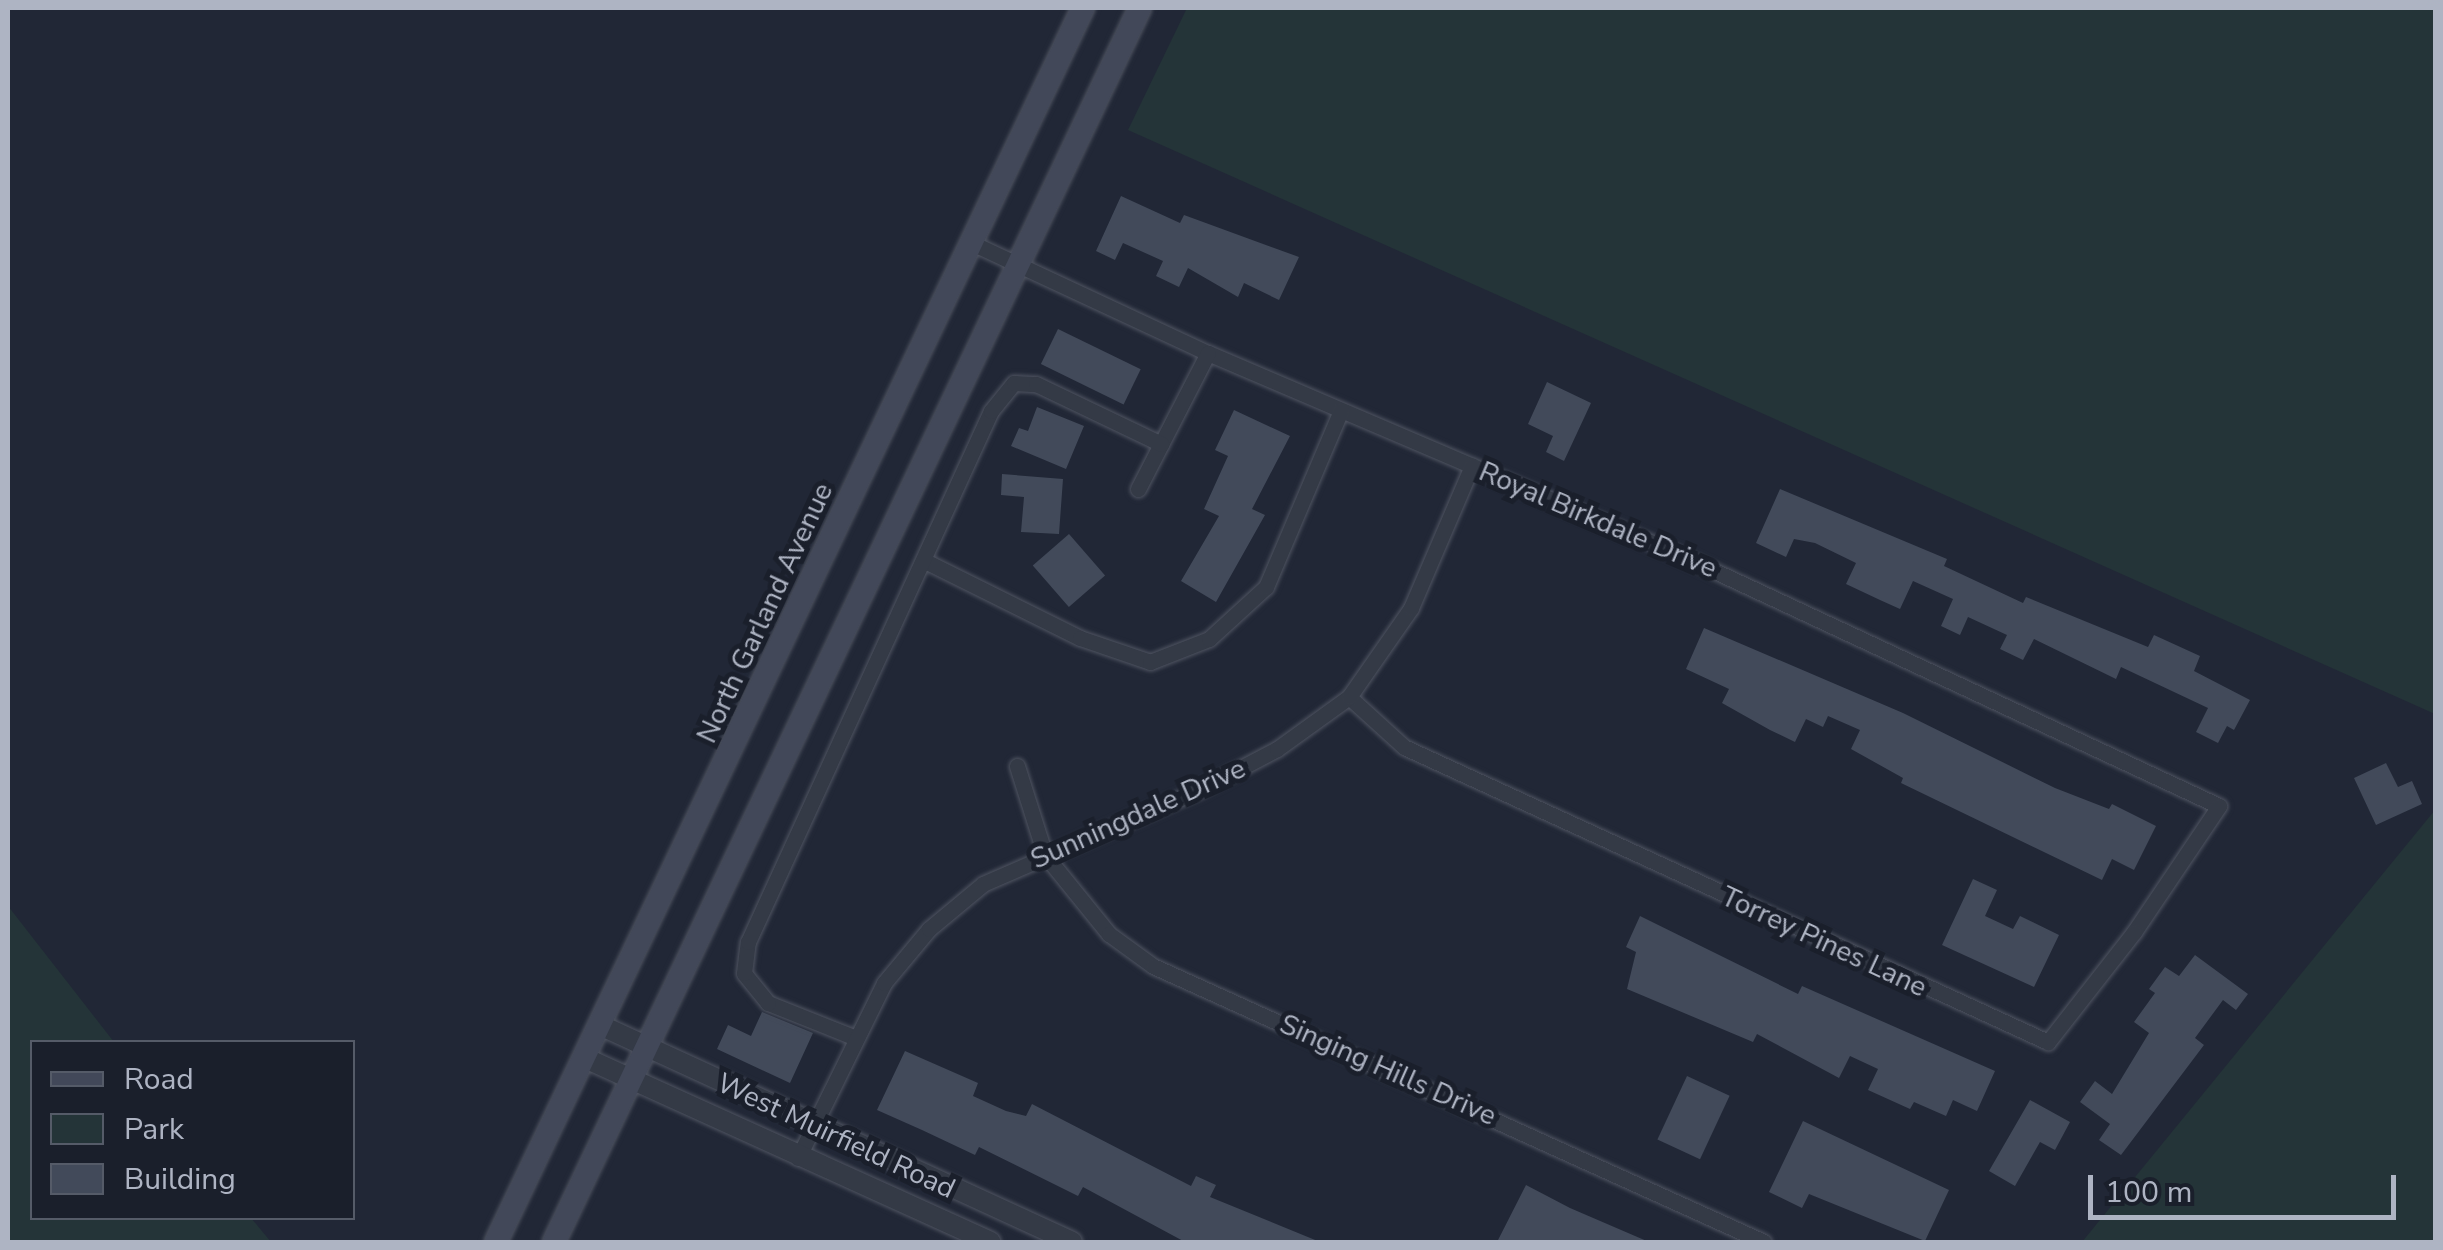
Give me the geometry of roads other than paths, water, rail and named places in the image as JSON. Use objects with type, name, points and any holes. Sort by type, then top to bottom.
[{"type":"main road","name":"North Garland Avenue","points":[[496,1242],[1083,8]]},
{"type":"main road","points":[[554,1242],[643,1047],[1022,264],[1140,8]]},
{"type":"street","name":"Royal Birkdale Drive","points":[[974,244],[1208,353],[1694,561],[2218,806]]},
{"type":"street","points":[[1138,490],[1208,353]]},
{"type":"street","points":[[856,1038],[768,1004],[744,973],[748,942],[991,411],[1014,382],[1036,384],[1161,444]]},
{"type":"street","points":[[925,562],[1080,638],[1150,662],[1209,640],[1266,587],[1341,410]]},
{"type":"street","name":"Sunningdale Drive","points":[[798,1158],[884,983],[929,929],[984,884],[1245,766],[1349,696],[1412,608],[1472,466]]},
{"type":"street","name":"Torrey Pines Lane","points":[[1349,696],[1404,748],[2048,1042],[2134,932],[2218,806]]},
{"type":"street","points":[[1018,766],[1045,854]]},
{"type":"street","name":"Singing Hills Drive","points":[[1045,854],[1109,934],[1153,966],[1764,1242]]},
{"type":"street","name":"West Muirfield Road","points":[[602,1026],[812,1126],[1072,1242]]},
{"type":"street","name":"West Muirfield Road","points":[[585,1058],[990,1242]]}]
